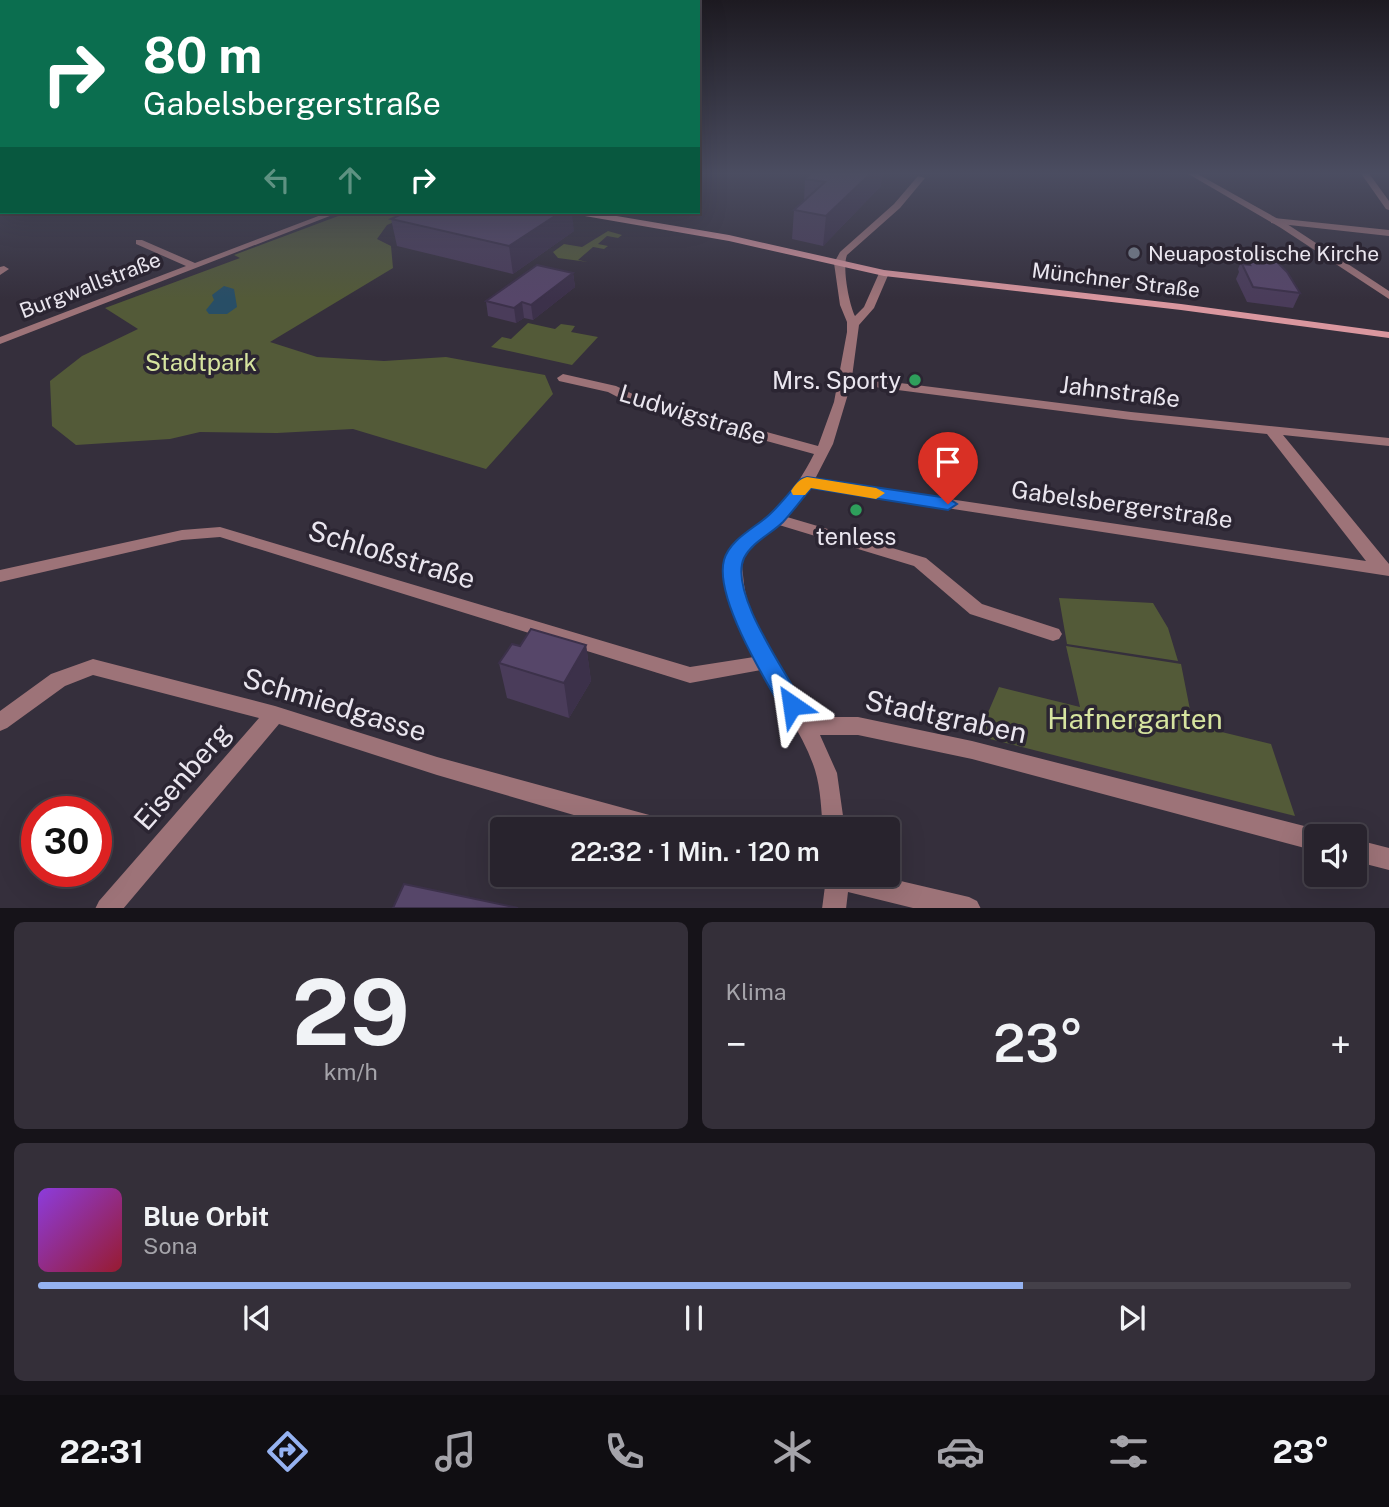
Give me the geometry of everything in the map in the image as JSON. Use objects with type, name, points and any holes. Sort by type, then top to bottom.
[{"type":"main road","name":"Münchner Straße","points":[[593,214],[729,238],[884,273],[1181,307],[1389,335]]},
{"type":"street","name":"Burgwallstraße","points":[[0,341],[330,214]]},
{"type":"street","points":[[832,817],[825,768],[805,726],[766,662],[743,614],[733,583],[734,560],[744,544],[776,519],[807,482],[823,452],[839,414],[853,324],[845,310],[843,276],[839,264],[845,251],[887,214]]},
{"type":"street","points":[[1263,214],[1389,296]]},
{"type":"street","points":[[1274,221],[1389,233]]},
{"type":"street","name":"Burgwallstraße","points":[[139,242],[194,266]]},
{"type":"street","points":[[853,324],[869,308],[884,273]]},
{"type":"street","name":"Ludwigstraße","points":[[562,377],[612,389],[636,401],[823,452]]},
{"type":"street","name":"Jahnstraße","points":[[846,380],[1273,432],[1389,442]]},
{"type":"street","points":[[1273,432],[1385,569]]},
{"type":"street","name":"Gabelsbergerstraße","points":[[807,482],[1385,569]]},
{"type":"street","points":[[776,519],[920,562],[976,609],[1054,634]]},
{"type":"street","name":"Schloßstraße","points":[[0,576],[182,536],[220,532],[691,675],[766,662]]},
{"type":"street","name":"Schmiedgasse","points":[[0,722],[58,680],[93,667],[275,714],[437,766],[618,817]]},
{"type":"street","name":"Eisenberg","points":[[107,908],[275,714]]},
{"type":"street","name":"Stadtgraben","points":[[805,726],[858,726],[972,750],[1304,837]]},
{"type":"street","points":[[1367,853],[1389,859]]},
{"type":"street","points":[[834,887],[834,908]]},
{"type":"street","points":[[880,887],[969,908]]},
{"type":"green space","name":"Stadtpark","points":[[343,214],[412,214],[387,225],[377,239],[391,246],[393,268],[270,342],[317,357],[384,361],[446,357],[545,375],[553,394],[486,469],[353,429],[277,433],[200,432],[170,439],[76,445],[52,426],[50,381],[82,356],[138,329],[105,308],[240,258],[234,255]]},
{"type":"green space","points":[[608,231],[622,235],[618,238],[607,236],[598,244],[608,246],[604,249],[593,247],[578,260],[588,262],[558,258],[553,252],[564,244],[582,247]]},
{"type":"green space","points":[[528,323],[555,329],[561,324],[575,326],[571,332],[598,337],[572,365],[491,347],[502,337],[511,339]]},
{"type":"green space","points":[[1059,598],[1153,603],[1168,628],[1178,661],[1067,644]]},
{"type":"green space","name":"Hafnergarten","points":[[1066,646],[1181,664],[1193,725],[1271,744],[1295,816],[978,736],[999,687],[1080,707]]},
{"type":"water","points":[[224,286],[234,289],[237,307],[227,314],[209,314],[206,310],[214,300],[212,295]]},
{"type":"building","points":[[401,214],[557,214],[509,246],[391,219]]},
{"type":"building","points":[[1244,255],[1273,258],[1287,272],[1300,293],[1253,287],[1242,264],[1250,265]]},
{"type":"building","points":[[537,265],[573,273],[531,305],[522,302],[514,308],[486,301]]},
{"type":"building","points":[[531,629],[586,645],[564,683],[499,663],[512,644],[520,646]]},
{"type":"building","points":[[404,884],[518,908],[393,908]]},
{"type":"slow traffic","points":[[799,491],[807,482],[876,493]]},
{"type":"place","name":"Neuapostolische Kirche","points":[[1134,253]]},
{"type":"place","name":"Mrs. Sporty","points":[[915,380]]},
{"type":"place","name":"tenless","points":[[856,510]]},
{"type":"route","points":[[792,705],[766,662],[743,614],[733,583],[734,560],[744,544],[776,519],[807,482],[948,504]]}]
